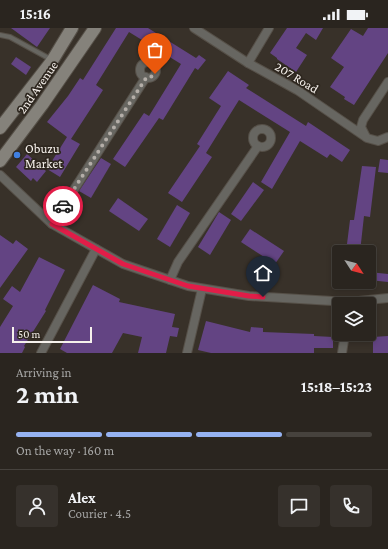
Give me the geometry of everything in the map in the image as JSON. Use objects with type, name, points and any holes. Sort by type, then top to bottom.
[{"type":"street","name":"2nd Avenue","points":[[0,128],[52,61],[72,28]]},
{"type":"street","name":"2nd Avenue","points":[[0,161],[42,105],[95,28]]},
{"type":"street","name":"207 Road","points":[[194,28],[248,63],[297,90],[367,138]]},
{"type":"street","points":[[248,63],[269,28]]},
{"type":"street","points":[[52,224],[146,78]]},
{"type":"street","points":[[388,82],[361,127],[367,138],[378,141],[388,137]]},
{"type":"street","points":[[170,280],[178,262],[258,146]]},
{"type":"street","points":[[0,175],[52,224],[123,264],[188,286],[202,289],[249,296],[332,302]]},
{"type":"street","points":[[40,353],[96,249]]},
{"type":"street","points":[[187,353],[202,289]]},
{"type":"street","points":[[376,300],[388,298]]},
{"type":"street","points":[[342,353],[344,341]]},
{"type":"lane","points":[[0,35],[10,38],[52,61]]},
{"type":"building","points":[[11,28],[50,28],[37,47]]},
{"type":"building","points":[[116,28],[148,28],[196,58],[199,55],[206,60],[198,70],[195,68],[163,120],[159,118],[125,167],[113,159],[144,113],[149,116],[181,64],[129,32],[96,85],[103,90],[71,139],[80,144],[60,177],[47,169],[67,137],[47,122],[68,96],[80,78],[83,80]]},
{"type":"building","points":[[287,28],[323,28],[316,40],[306,33],[296,48],[307,55],[296,72],[270,53]]},
{"type":"building","points":[[368,28],[388,28],[388,53],[354,105],[330,87],[344,67],[331,58],[351,29],[363,36]]},
{"type":"building","points":[[16,57],[31,67],[26,75],[11,64]]},
{"type":"building","points":[[228,71],[249,85],[246,88],[306,126],[308,122],[350,150],[342,162],[330,154],[327,158],[300,141],[272,189],[261,182],[290,132],[239,100],[206,153],[212,157],[182,202],[168,193],[200,146],[197,144],[221,106],[209,98]]},
{"type":"building","points":[[27,154],[46,171],[37,182],[33,178],[31,181],[16,167]]},
{"type":"building","points":[[101,158],[111,164],[91,198],[79,191]]},
{"type":"building","points":[[380,159],[388,160],[388,173],[378,172]]},
{"type":"building","points":[[362,166],[376,167],[370,217],[364,216],[361,245],[347,245],[350,220],[354,220]]},
{"type":"building","points":[[253,182],[264,190],[241,221],[231,214]]},
{"type":"building","points":[[118,198],[148,219],[139,231],[109,211]]},
{"type":"building","points":[[177,205],[190,213],[170,247],[157,239]]},
{"type":"building","points":[[219,212],[231,220],[210,255],[198,247]]},
{"type":"building","points":[[250,229],[284,251],[275,264],[241,242]]},
{"type":"building","points":[[0,235],[13,244],[16,240],[28,249],[0,288]]},
{"type":"building","points":[[39,257],[65,270],[45,310],[46,311],[24,346],[25,347],[22,353],[0,353],[0,327],[13,306],[3,299],[12,286],[20,292]]},
{"type":"building","points":[[376,273],[388,274],[388,282],[376,281]]},
{"type":"building","points":[[93,285],[120,299],[119,302],[175,314],[172,327],[179,328],[177,337],[170,336],[166,353],[138,353],[142,337],[123,333],[112,353],[67,353],[60,349]]},
{"type":"building","points":[[206,321],[250,332],[251,327],[263,328],[263,332],[314,334],[314,336],[332,337],[333,341],[333,348],[314,348],[314,353],[211,353],[198,350]]},
{"type":"building","points":[[388,336],[388,353],[373,353],[373,341],[376,341],[376,337]]},
{"type":"way so far","points":[[63,206],[146,78],[149,78],[155,74]]},
{"type":"place","name":"Obuzu Market","points":[[17,155]]},
{"type":"route","points":[[63,206],[52,224],[123,264],[188,286],[263,297]]}]
